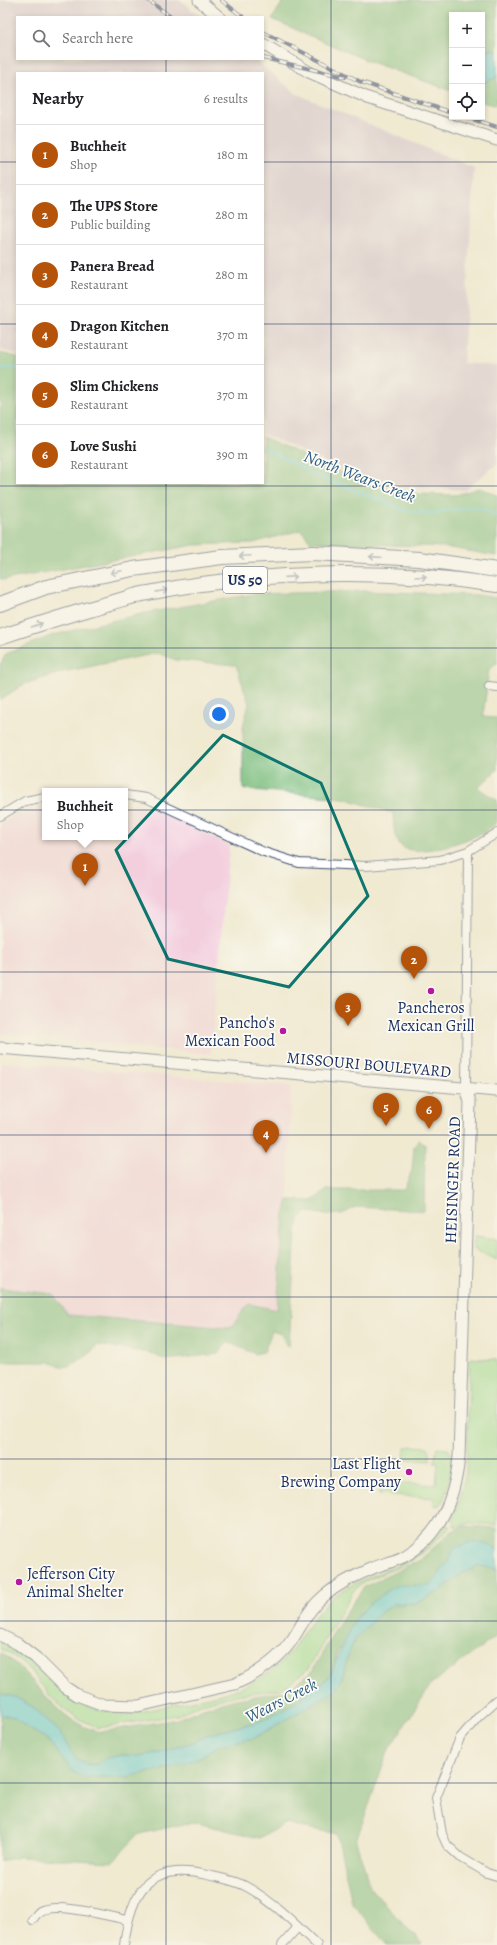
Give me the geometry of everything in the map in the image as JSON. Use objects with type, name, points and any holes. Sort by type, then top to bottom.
[{"type":"highway","name":"US 50","points":[[0,604],[46,587],[119,572],[222,557],[313,553],[419,559],[497,570]]},
{"type":"highway","name":"US 50","points":[[0,638],[63,616],[147,593],[235,580],[332,574],[451,578],[497,585]]},
{"type":"street","points":[[199,0],[219,16]]},
{"type":"street","points":[[264,45],[309,72],[368,98],[497,140]]},
{"type":"street","points":[[128,795],[146,798],[264,852],[299,862],[366,866],[440,860],[468,851],[497,833]]},
{"type":"street","points":[[0,816],[25,801],[42,798]]},
{"type":"street","name":"HEISINGER ROAD","points":[[0,1635],[18,1644],[36,1658],[65,1687],[77,1695],[104,1705],[138,1706],[235,1684],[253,1675],[272,1662],[292,1640],[313,1607],[335,1588],[352,1577],[405,1556],[431,1534],[442,1519],[453,1493],[457,1475],[459,1438],[470,1108],[466,1088],[468,851]]},
{"type":"street","name":"MISSOURI BOULEVARD","points":[[0,1048],[497,1091]]},
{"type":"street","points":[[497,1700],[479,1716],[460,1738],[436,1798],[442,1834],[448,1844],[460,1857],[487,1873],[497,1876]]},
{"type":"street","points":[[124,1945],[127,1920],[136,1896],[144,1884],[154,1878],[175,1872],[195,1872],[246,1886],[269,1901],[317,1945]]},
{"type":"street","points":[[32,1920],[40,1911],[52,1908],[78,1910],[127,1920]]},
{"type":"street","points":[[282,1945],[298,1927]]},
{"type":"highlighted area","points":[[223,735],[321,783],[368,896],[289,987],[168,959],[116,850]]},
{"type":"shaded area","points":[[0,0],[180,0],[200,16],[16,16],[16,60],[255,60],[297,94],[474,168],[463,363],[497,366],[497,464],[465,490],[372,483],[264,434],[264,72],[16,72],[16,354],[0,350]]},
{"type":"shaded area","points":[[128,804],[148,807],[229,845],[211,1054],[0,1034],[0,824],[15,815],[42,807],[42,840],[128,840]]},
{"type":"shaded area","points":[[0,1062],[291,1086],[288,1204],[284,1214],[277,1310],[249,1304],[230,1328],[68,1315],[53,1294],[0,1288]]},
{"type":"green space","points":[[284,0],[497,0],[497,51],[493,49],[485,52],[485,12],[449,12],[449,90],[368,61],[272,19]]},
{"type":"green space","points":[[497,77],[497,106],[485,103],[485,82]]},
{"type":"green space","points":[[0,353],[16,357],[16,484],[264,484],[264,437],[371,486],[415,494],[456,495],[479,488],[497,495],[497,556],[444,547],[311,542],[301,530],[253,543],[194,545],[4,580],[0,579]]},
{"type":"green space","points":[[365,591],[477,595],[497,598],[497,664],[489,669],[483,717],[497,718],[497,770],[478,788],[497,800],[497,822],[485,832],[443,847],[418,850],[408,849],[398,843],[394,831],[393,813],[343,798],[243,789],[243,726],[249,704],[236,665],[176,660],[158,653],[63,672],[24,684],[0,700],[0,665],[6,654],[53,635],[145,613],[254,594]]},
{"type":"green space","points":[[419,1140],[425,1144],[424,1211],[356,1207],[342,1214],[327,1215],[308,1212],[300,1217],[296,1231],[289,1346],[286,1345],[281,1334],[272,1331],[264,1352],[255,1354],[228,1342],[218,1354],[165,1360],[151,1353],[97,1345],[88,1355],[70,1366],[63,1367],[49,1362],[0,1362],[0,1288],[53,1294],[68,1315],[230,1328],[249,1304],[277,1310],[284,1214],[288,1200],[312,1201],[327,1190],[404,1190],[412,1170],[414,1146]]},
{"type":"green space","points":[[475,1236],[497,1239],[497,1260],[473,1249]]},
{"type":"green space","points":[[470,1358],[497,1360],[497,1525],[470,1523],[455,1527],[452,1518],[459,1502],[466,1473]]},
{"type":"green space","points":[[405,1447],[428,1447],[430,1452],[430,1461],[404,1459]]},
{"type":"green space","points":[[437,1448],[448,1449],[452,1460],[450,1477],[441,1505],[434,1506],[434,1498],[379,1494],[380,1481],[436,1485],[438,1462],[434,1462]]},
{"type":"green space","points":[[446,1525],[451,1527],[427,1549],[406,1564],[368,1580],[354,1590],[308,1669],[287,1686],[280,1689],[237,1695],[198,1705],[178,1715],[99,1728],[77,1718],[62,1707],[50,1696],[29,1669],[9,1653],[0,1649],[0,1641],[11,1647],[58,1688],[78,1702],[102,1710],[122,1712],[145,1711],[227,1692],[253,1682],[276,1667],[291,1650],[317,1614],[333,1597],[355,1583],[410,1558],[429,1544]]},
{"type":"green space","points":[[464,1526],[497,1528],[497,1549],[485,1544],[471,1543],[454,1549],[447,1563],[430,1586],[421,1587],[407,1585],[338,1651],[331,1674],[323,1683],[308,1690],[300,1700],[261,1721],[206,1735],[194,1742],[156,1753],[139,1756],[122,1755],[107,1758],[97,1765],[86,1764],[78,1761],[71,1752],[60,1732],[33,1707],[15,1697],[0,1694],[0,1652],[25,1673],[59,1709],[71,1719],[85,1727],[101,1732],[177,1719],[206,1707],[236,1699],[286,1691],[312,1671],[344,1615],[364,1587],[420,1560],[452,1531]]},
{"type":"green space","points":[[480,1566],[497,1569],[497,1636],[432,1683],[389,1749],[356,1841],[371,1889],[423,1945],[387,1945],[352,1903],[337,1834],[285,1824],[259,1838],[193,1822],[139,1834],[112,1862],[19,1857],[0,1861],[0,1715],[14,1717],[31,1730],[47,1739],[60,1754],[110,1776],[127,1777],[200,1757],[219,1745],[254,1738],[328,1695],[342,1678],[348,1655],[355,1639],[381,1612],[394,1604],[417,1603],[438,1592],[462,1573]]},
{"type":"water","points":[[493,49],[497,51],[497,77],[485,82],[485,52]]},
{"type":"water","points":[[470,1542],[483,1543],[497,1549],[497,1569],[480,1566],[462,1573],[438,1592],[417,1603],[394,1604],[381,1612],[355,1639],[348,1655],[342,1678],[335,1691],[254,1738],[219,1745],[200,1757],[177,1766],[127,1777],[83,1777],[73,1772],[47,1739],[31,1730],[14,1717],[0,1715],[0,1694],[15,1697],[33,1707],[60,1732],[71,1752],[78,1761],[86,1764],[97,1765],[107,1758],[122,1755],[139,1756],[156,1753],[194,1742],[206,1735],[261,1721],[300,1700],[308,1690],[323,1683],[331,1674],[346,1636],[357,1617],[372,1602],[388,1590],[398,1585],[430,1586],[447,1563],[454,1548]]},
{"type":"waterway","name":"North Wears Creek","points":[[0,368],[16,368]]},
{"type":"waterway","name":"North Wears Creek","points":[[264,448],[316,475],[407,511],[430,513],[471,507],[484,509],[497,516]]},
{"type":"railway","points":[[148,0],[170,16]]},
{"type":"railway","points":[[221,0],[242,16]]},
{"type":"railway","points":[[264,33],[361,82],[449,112]]},
{"type":"railway","points":[[264,58],[345,77]]},
{"type":"railway","points":[[475,120],[497,127]]},
{"type":"place","name":"Buchheit","points":[[85,886]]},
{"type":"place","name":"The UPS Store","points":[[414,979]]},
{"type":"place","name":"Pancheros Mexican Grill","points":[[431,991]]},
{"type":"place","name":"Panera Bread","points":[[348,1026]]},
{"type":"place","name":"Pancho's Mexican Food","points":[[283,1031]]},
{"type":"place","name":"Slim Chickens","points":[[386,1126]]},
{"type":"place","name":"Love Sushi","points":[[429,1129]]},
{"type":"place","name":"Dragon Kitchen","points":[[266,1153]]},
{"type":"place","name":"Last Flight Brewing Company","points":[[409,1472]]},
{"type":"place","name":"Jefferson City Animal Shelter","points":[[19,1582]]},
{"type":"water label","name":"Wears Creek","points":[[281,1700]]}]
